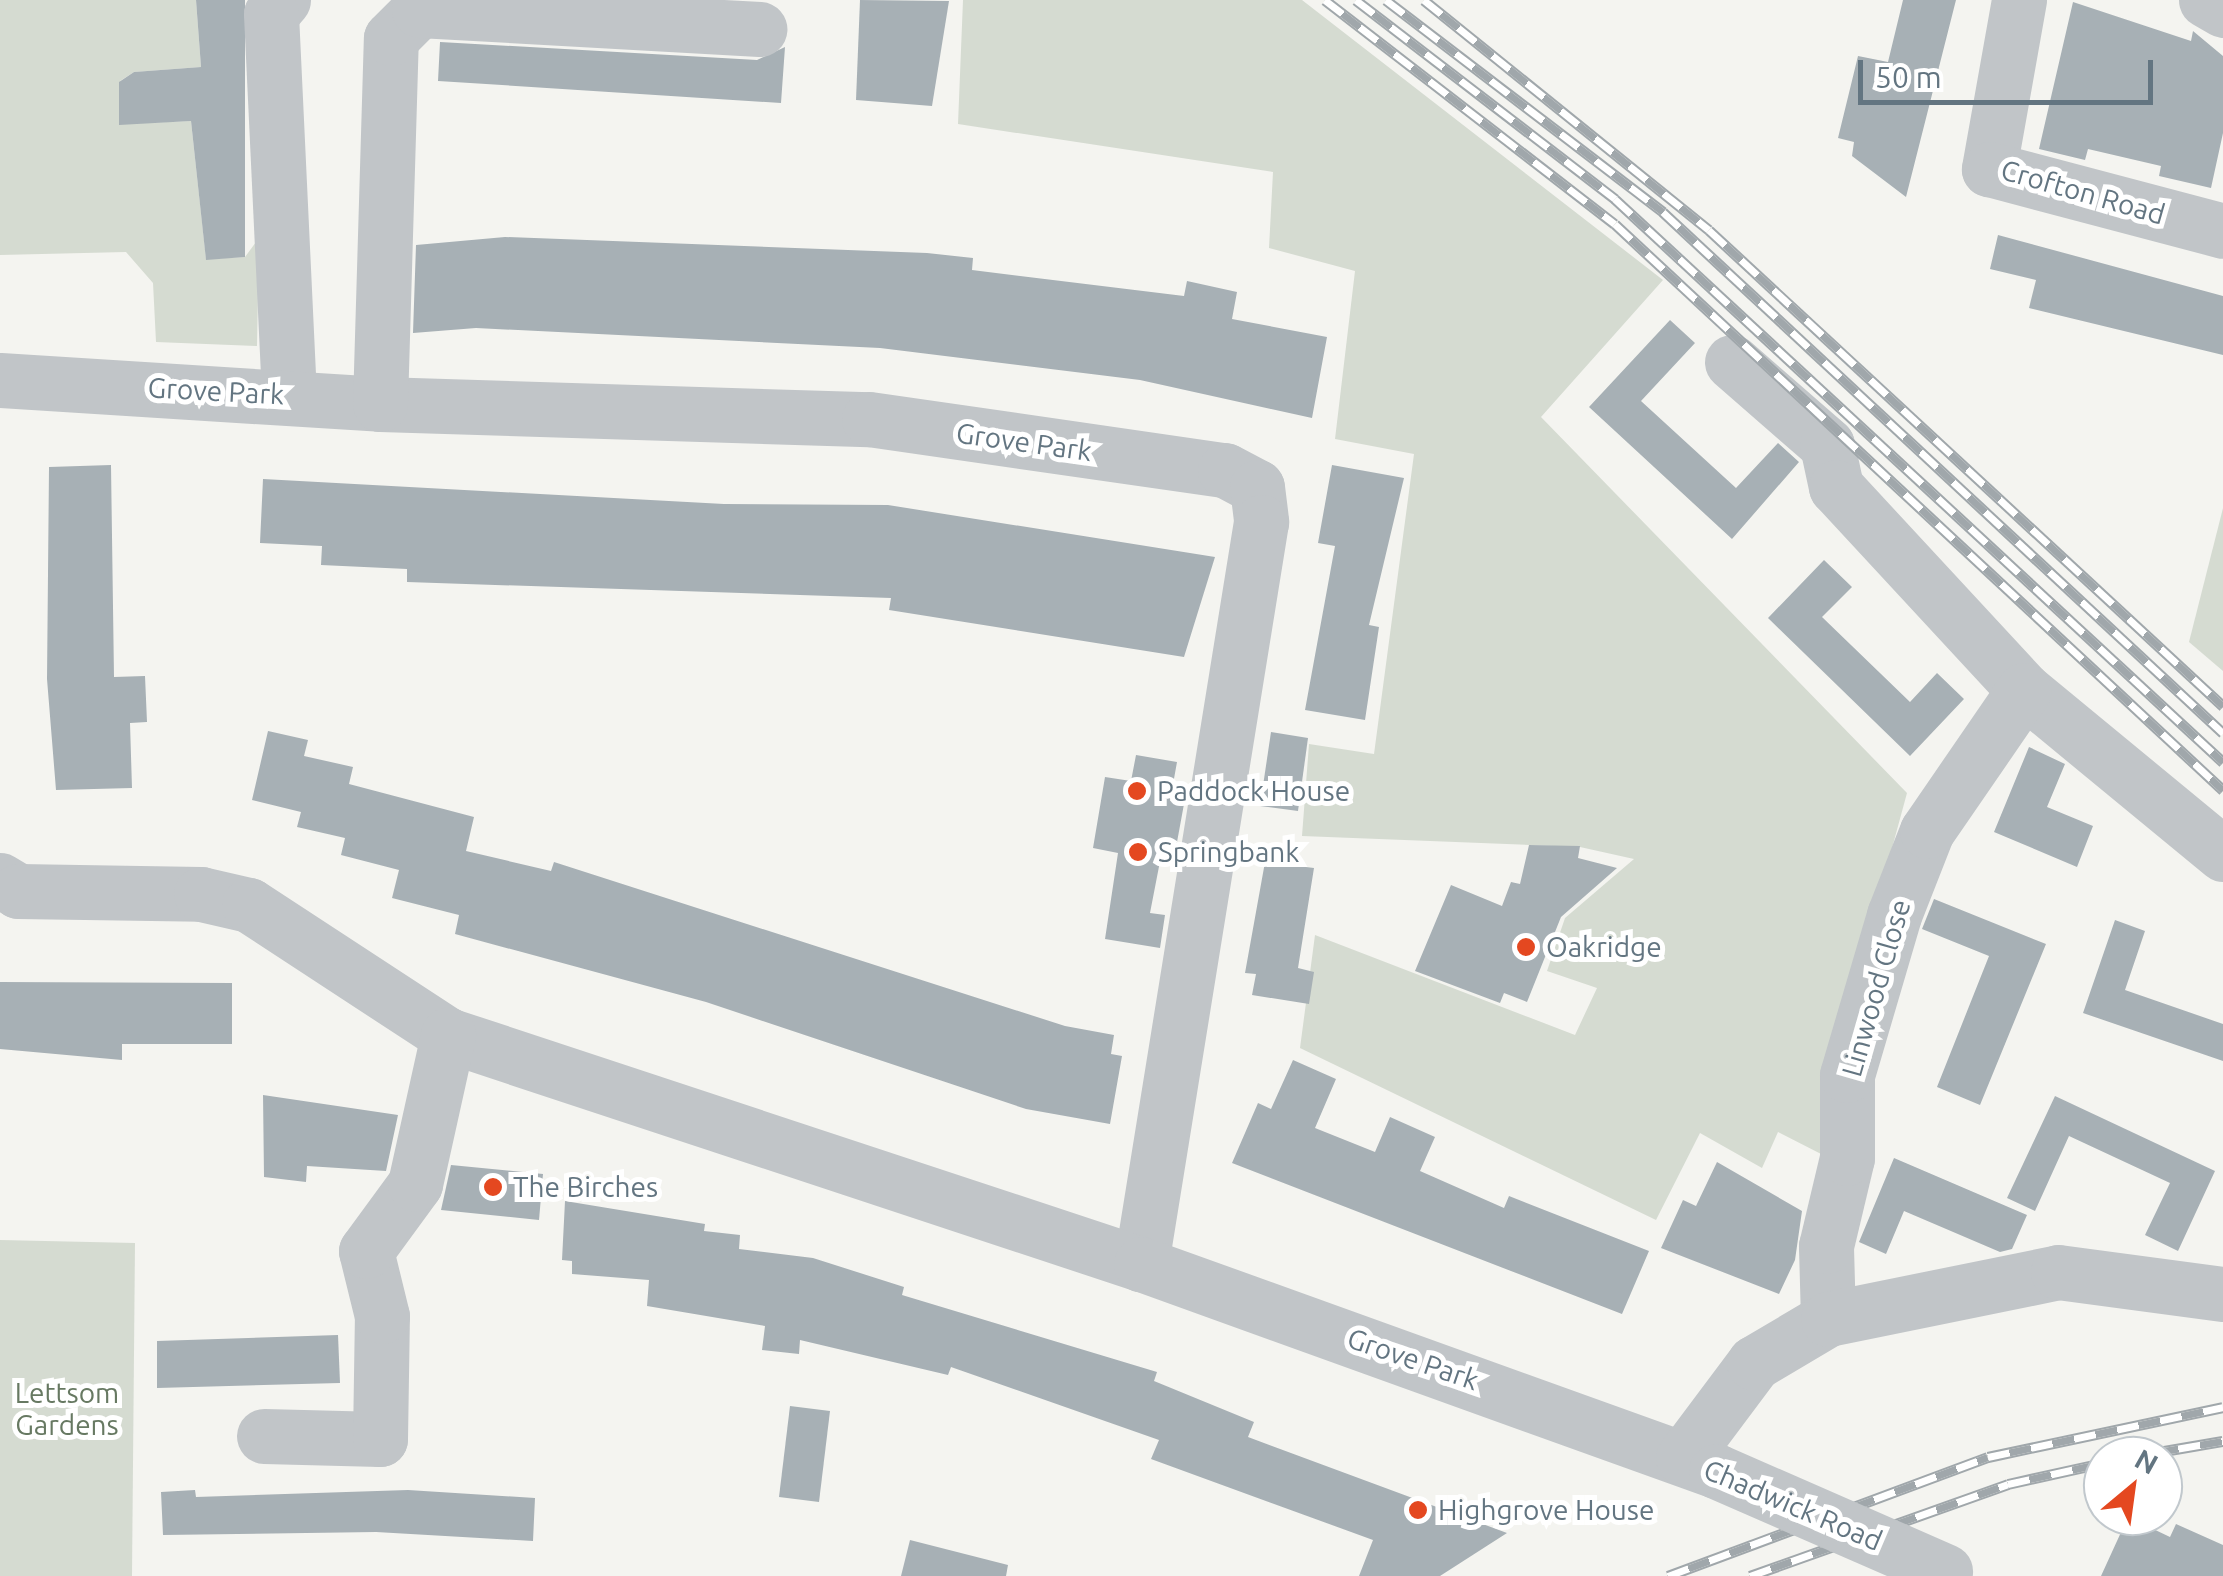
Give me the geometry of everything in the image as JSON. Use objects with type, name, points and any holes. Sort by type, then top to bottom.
[{"type":"street","points":[[284,0],[271,14],[289,394]]},
{"type":"street","name":"Crofton Road","points":[[2019,0],[1989,168],[2223,231]]},
{"type":"street","points":[[2206,0],[2223,10]]},
{"type":"street","points":[[380,404],[392,38],[420,10],[759,29]]},
{"type":"street","points":[[1732,362],[1827,445],[1836,487],[2024,690],[2223,854]]},
{"type":"street","name":"Grove Park","points":[[0,380],[289,394],[380,404],[869,420],[1224,470],[1257,488],[1261,522],[1141,1264]]},
{"type":"street","name":"Linwood Close","points":[[1828,1319],[1826,1246],[1847,1158],[1847,1075],[1894,915],[1926,831],[2024,690]]},
{"type":"street","name":"Grove Park","points":[[0,880],[18,891],[200,894],[249,904],[448,1035],[1141,1264],[1700,1464]]},
{"type":"street","points":[[264,1436],[380,1439],[382,1316],[366,1251],[415,1184],[448,1035]]},
{"type":"street","points":[[1700,1464],[1754,1363],[1828,1319],[2058,1272],[2223,1294]]},
{"type":"street","name":"Chadwick Road","points":[[1700,1464],[1951,1573]]},
{"type":"green space","points":[[0,0],[196,0],[201,67],[134,72],[120,81],[119,124],[191,121],[206,259],[245,257],[259,238],[257,346],[156,342],[153,283],[126,252],[0,255]]},
{"type":"green space","points":[[963,0],[1302,0],[1663,280],[1541,417],[1907,793],[1832,1069],[1825,1156],[1778,1132],[1762,1168],[1700,1133],[1656,1220],[1300,1048],[1315,935],[1575,1035],[1597,988],[1547,971],[1565,918],[1634,859],[1580,847],[1302,836],[1309,744],[1374,754],[1414,454],[1335,439],[1355,271],[1269,248],[1273,172],[958,124]]},
{"type":"green space","points":[[2223,508],[2223,671],[2189,642]]},
{"type":"green space","name":"Lettsom Gardens","points":[[0,1240],[135,1243],[132,1576],[0,1576]]},
{"type":"building","points":[[196,0],[245,0],[245,257],[206,260],[191,121],[119,125],[119,82],[134,72],[201,67]]},
{"type":"building","points":[[860,0],[949,1],[932,106],[856,100]]},
{"type":"building","points":[[1903,0],[1956,0],[1906,197],[1852,156],[1854,142],[1838,138],[1858,56],[1888,62]]},
{"type":"building","points":[[2073,2],[2191,41],[2193,31],[2223,56],[2223,133],[2211,188],[2159,176],[2161,166],[2088,149],[2085,160],[2039,149]]},
{"type":"building","points":[[440,42],[757,60],[785,47],[781,103],[438,81]]},
{"type":"building","points":[[1998,235],[2223,296],[2223,355],[2029,308],[2036,280],[1990,269]]},
{"type":"building","points":[[505,237],[927,253],[973,258],[972,270],[1184,296],[1187,281],[1237,292],[1232,319],[1327,337],[1312,418],[1140,380],[880,348],[476,328],[413,333],[416,245]]},
{"type":"building","points":[[1670,320],[1695,343],[1641,401],[1736,488],[1778,443],[1799,462],[1732,539],[1589,407]]},
{"type":"building","points":[[111,465],[114,677],[145,676],[147,722],[130,723],[132,788],[56,790],[47,679],[49,467]]},
{"type":"building","points":[[1332,465],[1404,478],[1369,625],[1379,627],[1365,720],[1305,710],[1335,546],[1318,543]]},
{"type":"building","points":[[263,479],[724,504],[888,505],[1215,557],[1184,657],[889,610],[891,598],[407,582],[407,569],[321,565],[322,546],[260,543]]},
{"type":"building","points":[[1824,560],[1852,587],[1822,617],[1910,702],[1937,673],[1964,699],[1910,756],[1768,618]]},
{"type":"building","points":[[268,731],[308,740],[304,756],[353,767],[349,784],[474,817],[466,851],[551,871],[554,862],[1065,1026],[1114,1035],[1111,1054],[1122,1056],[1110,1124],[1026,1109],[706,1002],[455,934],[459,915],[392,898],[399,870],[341,855],[345,838],[297,827],[301,812],[252,800]]},
{"type":"building","points":[[1271,732],[1308,738],[1298,811],[1260,806]]},
{"type":"building","points":[[2029,747],[2065,764],[2047,807],[2093,826],[2077,867],[1994,832]]},
{"type":"building","points":[[1136,755],[1177,762],[1170,801],[1184,804],[1175,853],[1162,851],[1150,913],[1165,915],[1160,948],[1105,939],[1118,853],[1093,848],[1105,777],[1131,781]]},
{"type":"building","points":[[1529,845],[1580,846],[1578,858],[1617,868],[1561,917],[1527,1002],[1504,993],[1500,1003],[1415,971],[1451,885],[1502,906],[1511,882],[1520,884]]},
{"type":"building","points":[[1265,862],[1314,868],[1298,968],[1314,972],[1309,1004],[1252,995],[1256,974],[1245,973]]},
{"type":"building","points":[[1934,899],[2046,944],[1980,1105],[1937,1087],[1989,956],[1922,929]]},
{"type":"building","points":[[2115,920],[2145,931],[2125,990],[2223,1024],[2223,1061],[2083,1013]]},
{"type":"building","points":[[0,982],[232,983],[232,1044],[122,1044],[122,1060],[0,1049]]},
{"type":"building","points":[[1293,1060],[1336,1079],[1315,1128],[1375,1152],[1390,1117],[1435,1137],[1420,1171],[1504,1208],[1509,1196],[1649,1251],[1622,1314],[1232,1163],[1258,1103],[1271,1109]]},
{"type":"building","points":[[263,1095],[398,1115],[386,1171],[307,1166],[306,1182],[264,1177]]},
{"type":"building","points":[[2055,1096],[2215,1171],[2178,1251],[2145,1235],[2170,1183],[2069,1136],[2035,1211],[2007,1198]]},
{"type":"building","points":[[1894,1158],[2027,1215],[2012,1249],[2000,1252],[1904,1211],[1886,1254],[1859,1242]]},
{"type":"building","points":[[1717,1162],[1802,1211],[1795,1260],[1779,1294],[1661,1248],[1683,1200],[1696,1206]]},
{"type":"building","name":"The Birches","points":[[451,1165],[543,1174],[539,1220],[441,1210]]},
{"type":"building","points":[[565,1201],[705,1224],[704,1231],[740,1235],[739,1249],[813,1258],[904,1287],[902,1295],[1157,1372],[1154,1381],[1254,1422],[1248,1437],[1507,1533],[1440,1576],[1359,1576],[1373,1540],[1151,1459],[1159,1440],[951,1367],[948,1375],[800,1340],[799,1354],[762,1350],[765,1326],[647,1306],[649,1280],[572,1274],[572,1261],[562,1260]]},
{"type":"building","points":[[338,1335],[340,1383],[157,1388],[157,1341]]},
{"type":"building","points":[[790,1406],[830,1411],[819,1502],[779,1497]]},
{"type":"building","points":[[195,1490],[196,1497],[408,1490],[535,1498],[533,1541],[376,1532],[163,1535],[161,1492]]},
{"type":"building","points":[[2183,1527],[2223,1545],[2223,1576],[2101,1576],[2119,1536],[2183,1536]]},
{"type":"building","points":[[910,1540],[1008,1565],[1006,1576],[901,1576]]},
{"type":"railway","points":[[1325,0],[1615,224],[2223,790]]},
{"type":"railway","points":[[1356,0],[1615,199],[2223,762]]},
{"type":"railway","points":[[1386,0],[1663,212],[2223,733]]},
{"type":"railway","points":[[1424,0],[1709,230],[2223,706]]},
{"type":"railway","points":[[1668,1576],[1988,1457],[2223,1407]]},
{"type":"railway","points":[[2183,1448],[2223,1441]]},
{"type":"railway","points":[[1750,1576],[2008,1484],[2083,1467]]},
{"type":"place","name":"Paddock House","points":[[1137,791]]},
{"type":"place","name":"Springbank","points":[[1138,852]]},
{"type":"place","name":"Oakridge","points":[[1526,947]]},
{"type":"place","name":"The Birches","points":[[493,1187]]},
{"type":"place","name":"Highgrove House","points":[[1418,1510]]}]
